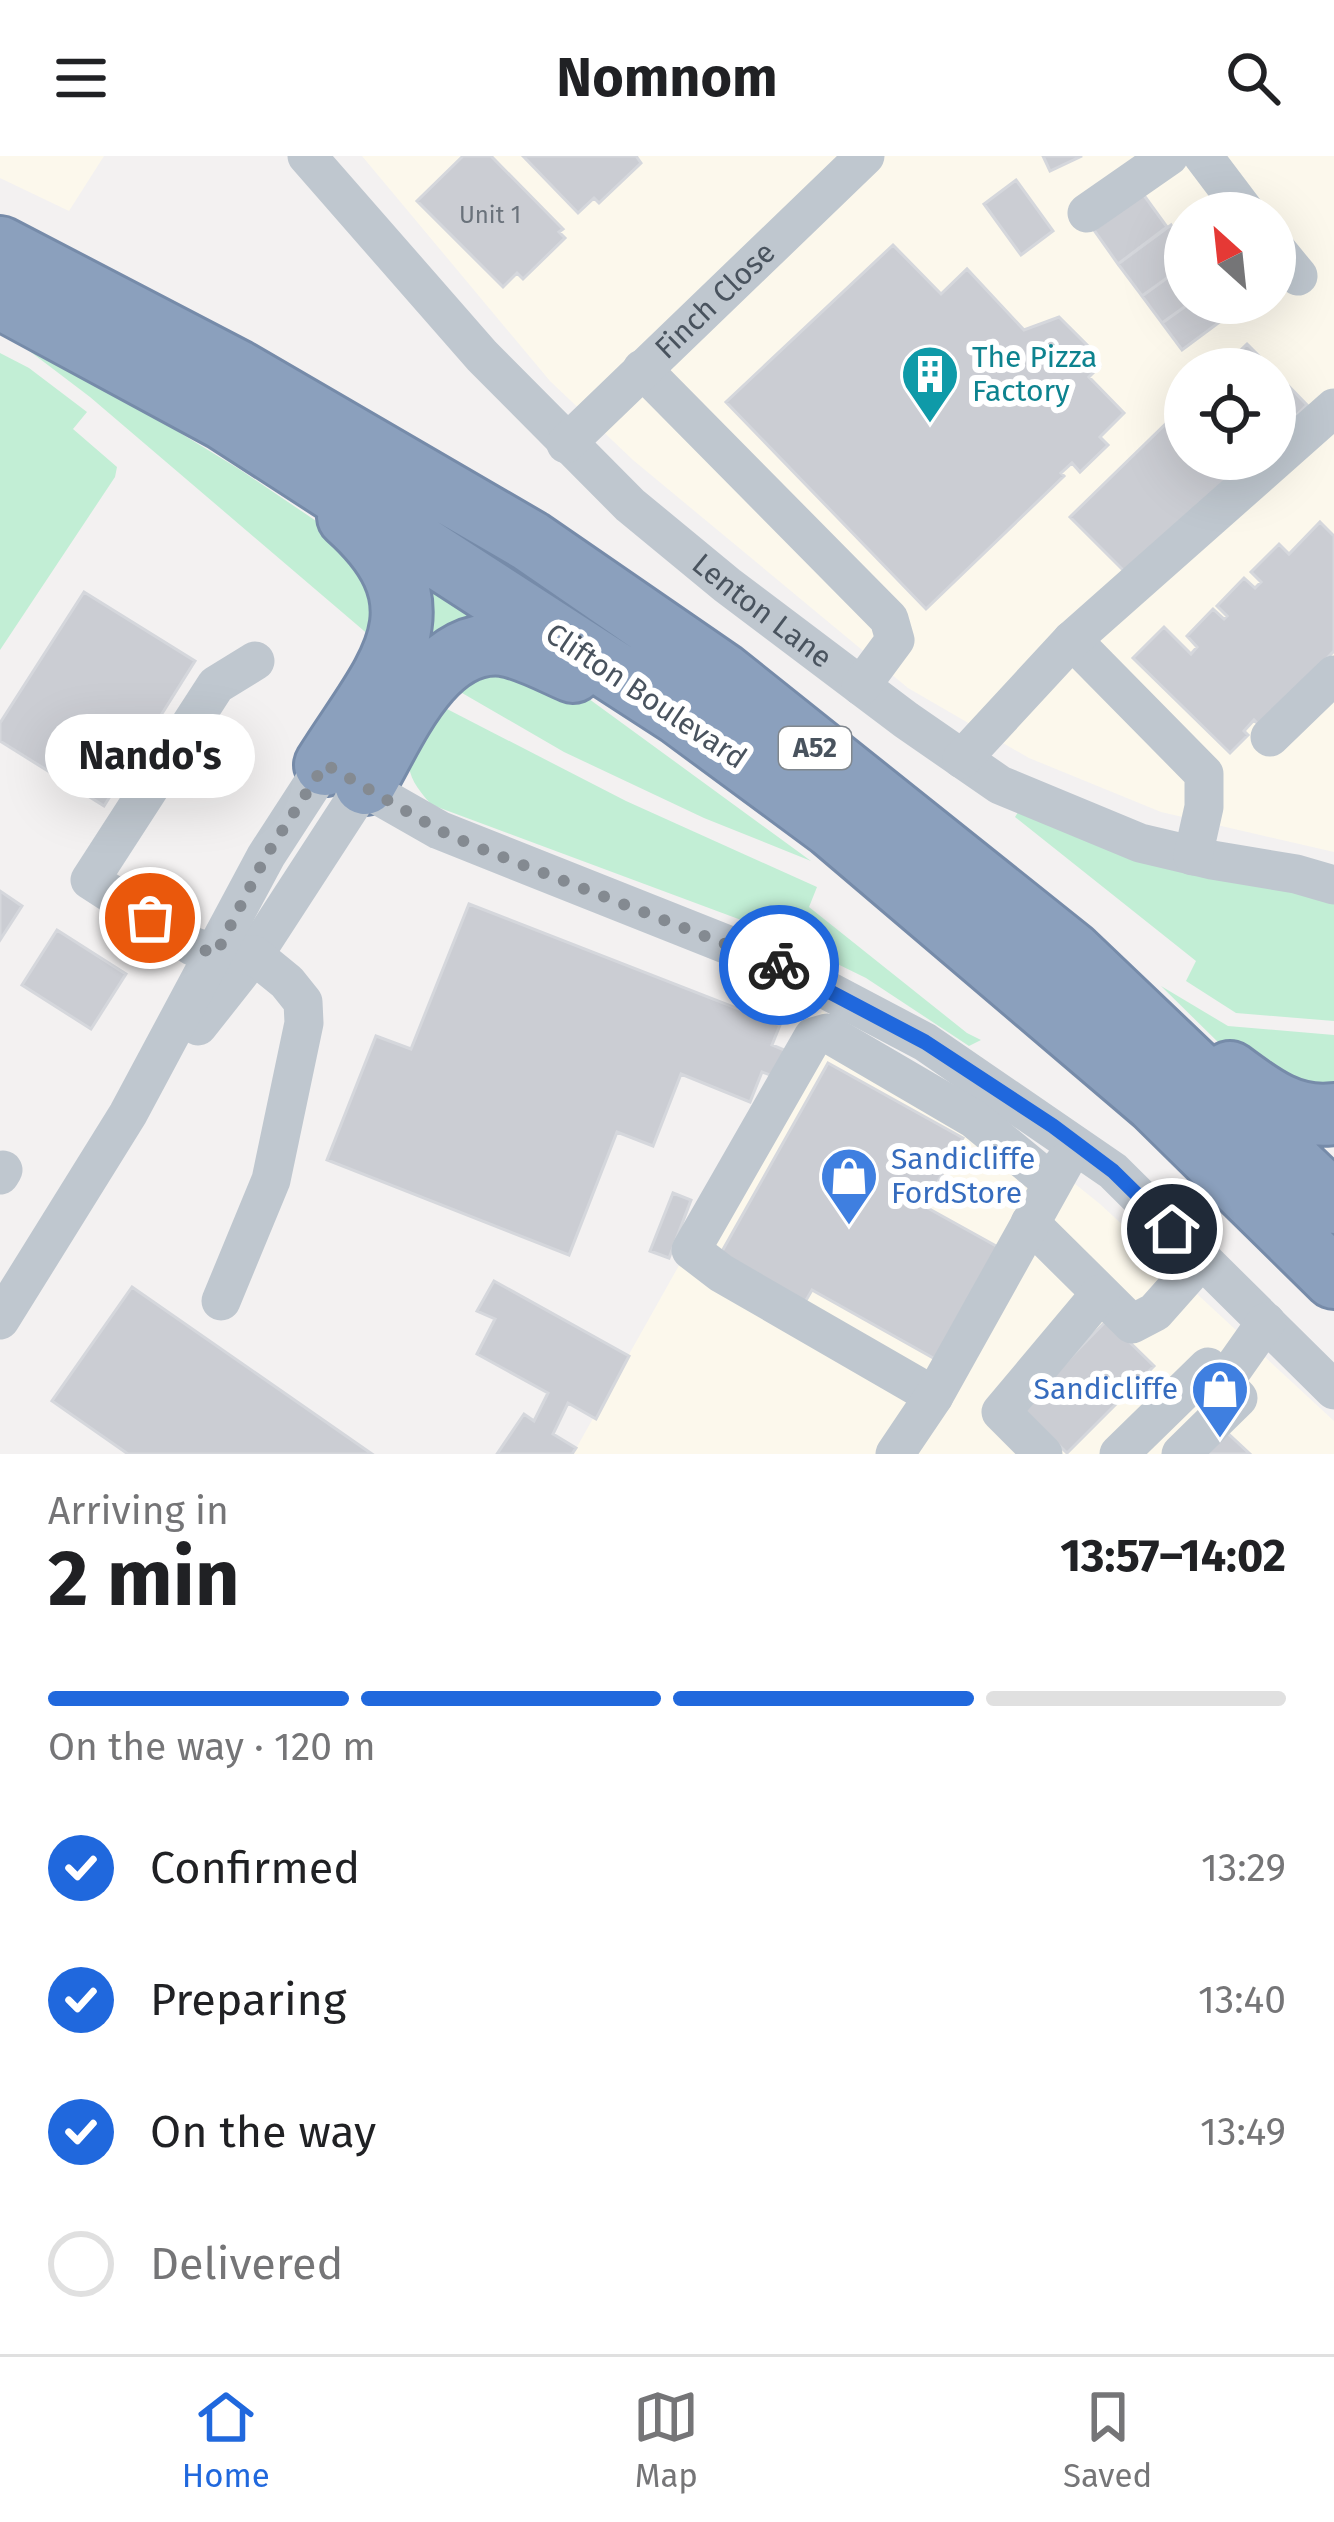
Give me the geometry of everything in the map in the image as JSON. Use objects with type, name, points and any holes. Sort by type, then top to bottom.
[{"type":"highway","name":"Clifton Boulevard","points":[[0,247],[236,370],[530,542],[723,674],[1072,953],[1334,1203]]},
{"type":"highway","name":"Clifton Boulevard","points":[[0,298],[252,437],[679,714],[832,827],[1155,1102],[1334,1278]]},
{"type":"highway","points":[[252,437],[386,556],[401,594],[404,620],[391,662],[345,774]]},
{"type":"highway","points":[[345,774],[458,653],[502,645],[679,714]]},
{"type":"highway","points":[[1072,953],[1262,1097],[1303,1114],[1334,1114]]},
{"type":"street","name":"Lenton Lane","points":[[307,156],[390,254],[566,444],[631,505],[711,572],[962,759],[1000,784],[1140,843],[1334,885]]},
{"type":"street","name":"Finch Close","points":[[566,444],[866,156]]},
{"type":"street","points":[[1087,213],[1168,156]]},
{"type":"street","points":[[1203,156],[1230,192]]},
{"type":"street","points":[[643,369],[889,619],[895,640],[861,686]]},
{"type":"street","points":[[962,759],[1072,640],[1334,408]]},
{"type":"street","points":[[1072,640],[1204,774],[1204,807],[1193,856]]},
{"type":"street","points":[[221,1300],[272,1180],[304,1023],[303,1002],[287,982],[235,955],[192,946],[90,880],[216,685],[256,661]]},
{"type":"street","points":[[1270,737],[1334,675]]},
{"type":"street","points":[[0,1320],[128,1114],[235,955],[345,774],[439,830],[781,966],[925,1042],[1113,1171],[1334,1390]]},
{"type":"street","points":[[934,1396],[721,1273],[691,1250],[813,1037],[827,1033],[974,1119],[1052,1183]]},
{"type":"street","points":[[895,1454],[934,1396],[1075,1143]]},
{"type":"street","points":[[1030,1223],[1132,1324],[1156,1312],[1202,1258]]},
{"type":"street","points":[[1043,1454],[1001,1412],[1100,1294]]},
{"type":"street","points":[[1223,1383],[1266,1322]]},
{"type":"street","points":[[1119,1454],[1208,1367],[1238,1398],[1180,1454]]},
{"type":"shaded area","points":[[0,156],[104,156],[69,211],[0,178]]},
{"type":"shaded area","points":[[362,156],[1334,156],[1334,852],[1161,812],[1029,758],[908,688],[633,460],[550,381]]},
{"type":"shaded area","points":[[822,1011],[973,1102],[1100,1204],[1334,1421],[1334,1454],[573,1454]]},
{"type":"green space","points":[[11,337],[74,368],[331,531],[377,585],[370,636],[90,397]]},
{"type":"green space","points":[[0,353],[29,368],[87,412],[73,429],[117,467],[115,477],[0,650]]},
{"type":"green space","points":[[402,553],[505,623],[420,665]]},
{"type":"green space","points":[[548,669],[811,861],[704,818],[564,752],[450,686],[468,670]]},
{"type":"green space","points":[[447,709],[626,801],[817,887],[809,907],[981,1040],[969,1046],[866,978],[768,930],[432,805],[419,790],[409,765],[416,744]]},
{"type":"green space","points":[[1024,803],[1334,904],[1334,1021],[1236,1013],[1186,981],[1196,961],[1015,817]]},
{"type":"green space","points":[[1161,986],[1228,1026],[1334,1035],[1334,1091],[1317,1095],[1224,1048]]},
{"type":"building","points":[[463,156],[491,156],[563,229],[559,232],[565,238],[523,279],[517,273],[503,287],[417,201]]},
{"type":"building","points":[[523,156],[636,156],[641,163],[599,203],[594,198],[578,213]]},
{"type":"building","points":[[1043,156],[1082,156],[1050,171]]},
{"type":"building","points":[[1016,180],[1053,231],[1021,255],[984,204]]},
{"type":"building","points":[[1143,194],[1164,223],[1164,229],[1118,264],[1094,230]]},
{"type":"building","points":[[1164,230],[1164,280],[1142,296],[1118,264]]},
{"type":"building","name":"The Pizza Factory","points":[[893,245],[941,294],[967,269],[1024,330],[1059,317],[1092,350],[1100,366],[1089,377],[1124,413],[1100,437],[1108,445],[1080,472],[1072,463],[926,609],[726,402]]},
{"type":"building","points":[[1164,280],[1164,322],[1162,323],[1142,296]]},
{"type":"building","points":[[1164,322],[1217,324],[1181,348]]},
{"type":"building","points":[[1296,394],[1307,405],[1296,416]]},
{"type":"building","points":[[1164,425],[1164,480],[1229,480],[1130,577],[1070,517]]},
{"type":"building","points":[[1320,522],[1334,536],[1334,651],[1260,726],[1254,720],[1244,731],[1248,735],[1230,753],[1133,658],[1164,627],[1191,654],[1197,647],[1187,636],[1213,609],[1224,619],[1227,616],[1217,606],[1244,578],[1255,588],[1261,582],[1251,572],[1279,544],[1289,554]]},
{"type":"building","points":[[84,592],[195,661],[104,806],[0,741],[0,723]]},
{"type":"building","points":[[0,891],[22,906],[0,940]]},
{"type":"building","points":[[469,904],[780,1025],[772,1045],[794,1054],[784,1080],[762,1072],[750,1102],[681,1074],[653,1146],[617,1132],[569,1255],[327,1160],[376,1036],[411,1049]]},
{"type":"building","points":[[57,930],[126,974],[91,1029],[22,985]]},
{"type":"building","name":"Sandicliffe FordStore","points":[[828,1063],[963,1138],[924,1206],[998,1247],[935,1359],[812,1290],[801,1309],[716,1262]]},
{"type":"building","points":[[673,1193],[691,1200],[669,1258],[650,1251]]},
{"type":"building","points":[[494,1281],[629,1356],[596,1419],[568,1403],[553,1434],[576,1448],[572,1454],[497,1454],[524,1414],[534,1421],[548,1393],[477,1354],[495,1319],[477,1311]]},
{"type":"building","points":[[132,1287],[372,1454],[128,1454],[52,1401]]},
{"type":"building","points":[[1107,1320],[1154,1366],[1067,1453],[1021,1408]]},
{"type":"building","name":"Sandicliffe","points":[[1220,1426],[1250,1454],[1193,1454]]},
{"type":"way so far","points":[[150,918],[192,946],[216,954],[266,856],[325,764],[472,845],[779,965]]},
{"type":"place","name":"The Pizza Factory","points":[[930,425]]},
{"type":"place","name":"Nando's","points":[[150,918]]},
{"type":"place","name":"Sandicliffe FordStore","points":[[849,1227]]},
{"type":"place","name":"Sandicliffe","points":[[1220,1440]]},
{"type":"route","points":[[779,965],[925,1042],[1053,1126],[1113,1171],[1172,1229]]}]
